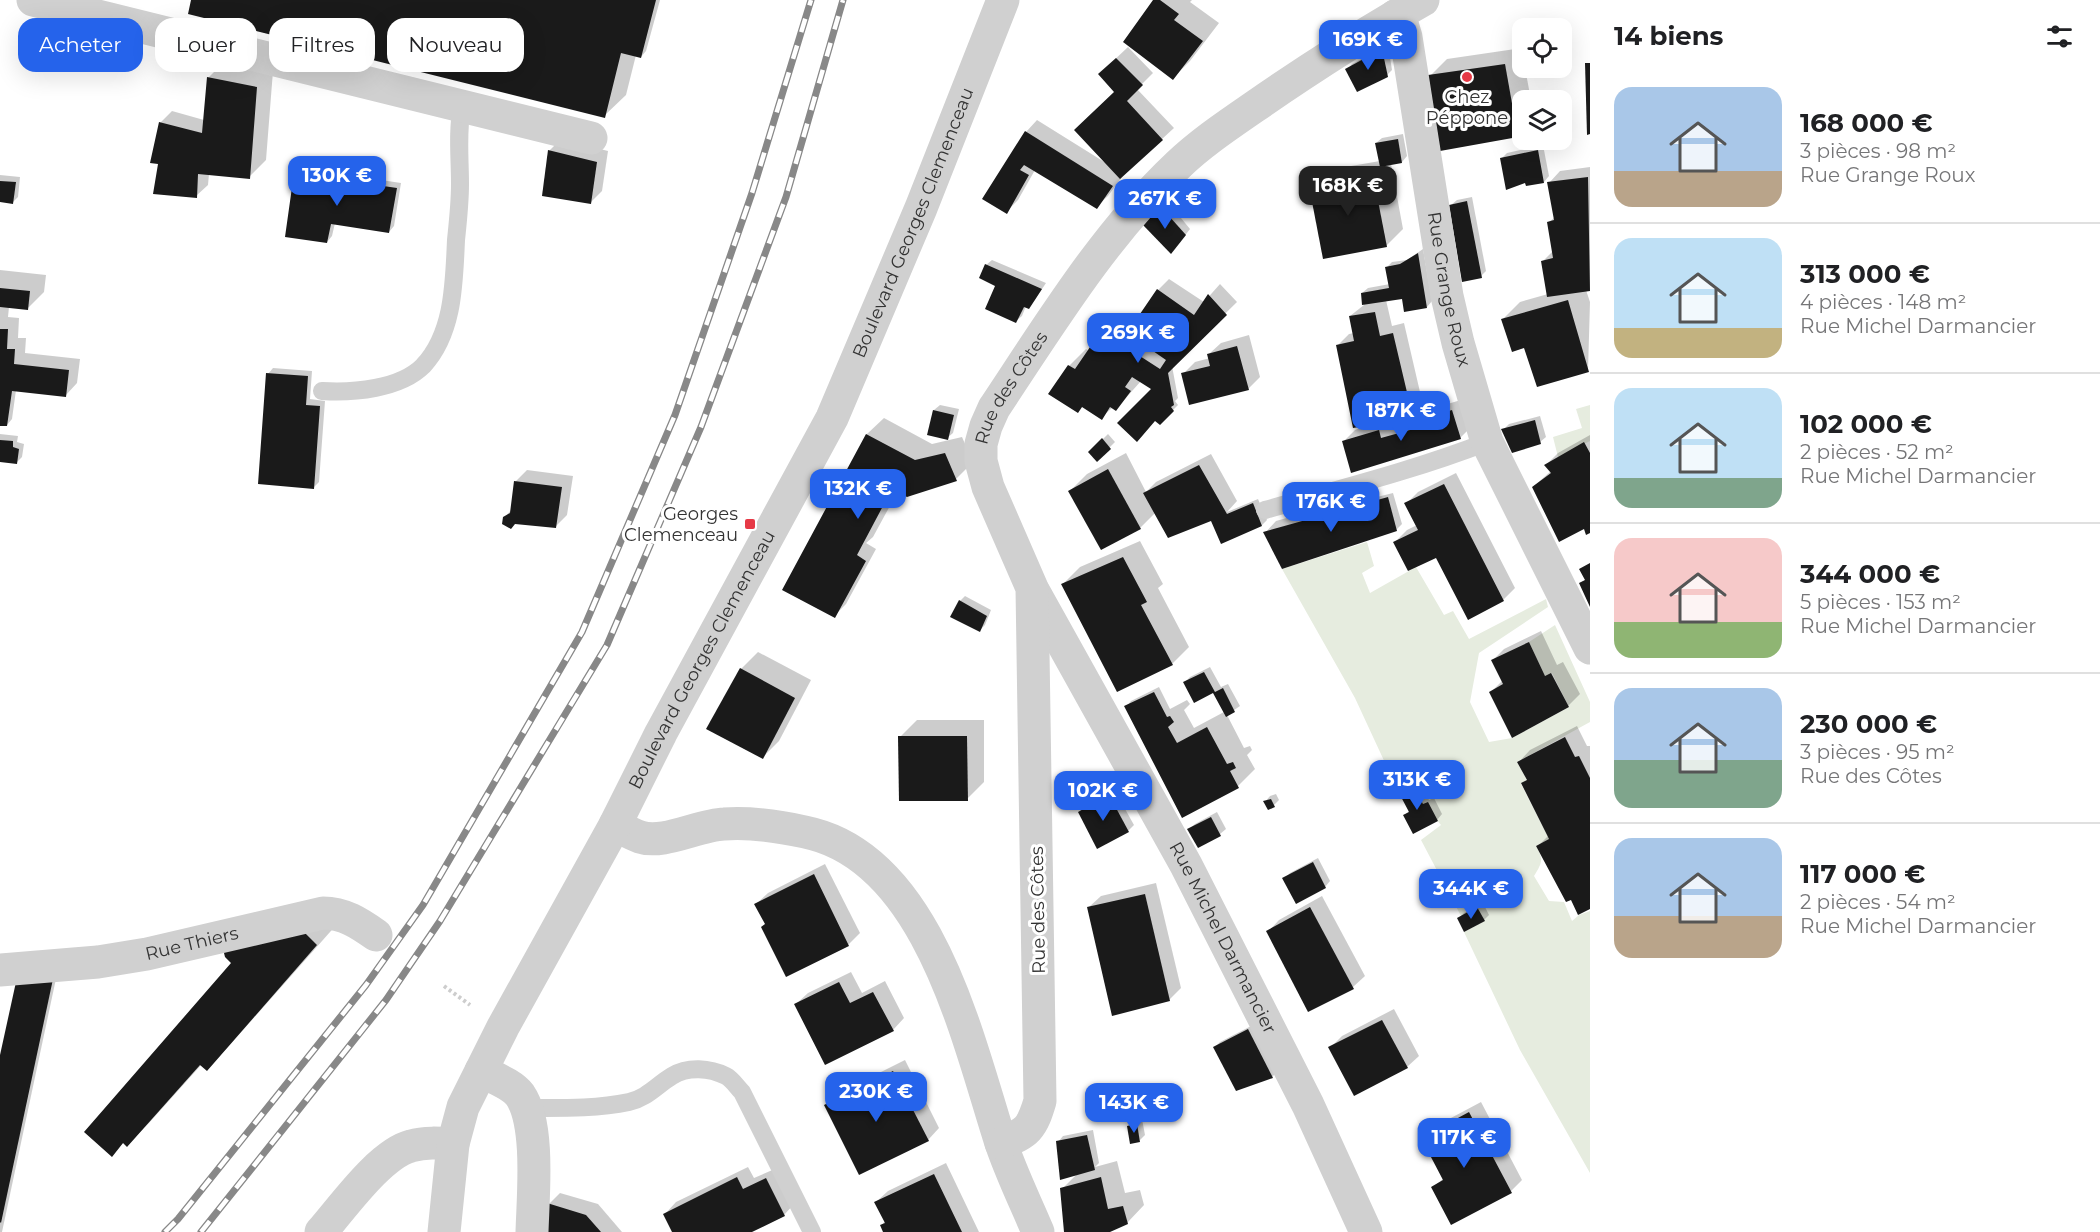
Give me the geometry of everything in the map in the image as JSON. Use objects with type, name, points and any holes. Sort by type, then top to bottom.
[{"type":"street","points":[[33,0],[591,138]]},
{"type":"street","name":"Boulevard Georges Clemenceau","points":[[444,1232],[453,1144],[463,1107],[503,1027],[615,825],[661,732],[832,418],[921,208],[1003,0]]},
{"type":"street","name":"Rue des Côtes","points":[[1001,1143],[1019,1136],[1033,1123],[1040,1101],[1032,588],[988,486],[981,461],[981,444],[986,426],[994,408],[1088,270],[1134,211],[1178,164],[1206,140],[1303,73],[1423,0]]},
{"type":"street","name":"Rue Grange Roux","points":[[1395,16],[1403,27],[1406,37],[1449,305],[1487,442],[1590,648]]},
{"type":"street","name":"Rue Michel Darmancier","points":[[1032,588],[1186,865],[1308,1106],[1366,1232]]},
{"type":"street","points":[[615,825],[640,838],[657,840],[722,824],[768,824],[817,834],[856,853],[890,882],[927,936],[957,1005],[1001,1143],[1038,1232]]},
{"type":"street","name":"Rue Thiers","points":[[0,970],[98,962],[147,954],[323,913],[337,913],[355,920],[376,935]]},
{"type":"street","points":[[481,1071],[519,1093],[527,1108],[533,1143],[532,1232]]},
{"type":"street","points":[[321,1232],[373,1172],[396,1152],[410,1146],[428,1143],[453,1144]]},
{"type":"lane","points":[[322,391],[343,392],[392,384],[422,367],[436,347],[447,321],[453,289],[460,186],[462,106]]},
{"type":"lane","points":[[1264,510],[1354,485],[1487,442]]},
{"type":"lane","points":[[527,1108],[605,1106],[627,1103],[641,1099],[673,1075],[691,1068],[727,1076],[742,1092],[812,1232]]},
{"type":"path","points":[[444,986],[474,1008]]},
{"type":"shaded area","points":[[1590,405],[1590,441],[1558,457],[1553,437],[1582,428],[1576,409]]},
{"type":"shaded area","points":[[1367,542],[1374,566],[1362,573],[1370,593],[1416,567],[1444,615],[1453,611],[1469,639],[1546,599],[1548,607],[1479,653],[1470,702],[1489,742],[1512,738],[1569,707],[1552,673],[1545,676],[1529,642],[1555,625],[1590,702],[1590,722],[1517,762],[1527,780],[1521,784],[1549,839],[1536,846],[1541,861],[1534,876],[1549,901],[1564,902],[1572,921],[1579,915],[1590,911],[1590,1173],[1520,1050],[1464,932],[1484,921],[1461,916],[1421,840],[1441,825],[1423,804],[1413,786],[1399,793],[1355,698],[1282,569]]},
{"type":"building","points":[[191,0],[656,0],[641,58],[621,53],[605,118],[421,72],[524,72],[524,18],[387,18],[387,64],[375,61],[375,18],[269,18],[269,34],[257,31],[257,18],[204,18],[188,14]]},
{"type":"building","points":[[1153,0],[1160,0],[1179,14],[1174,20],[1203,41],[1173,80],[1123,42]]},
{"type":"building","points":[[1382,49],[1388,77],[1357,92],[1345,69]]},
{"type":"building","points":[[1116,58],[1143,85],[1127,101],[1163,140],[1120,179],[1074,130],[1114,92],[1098,74]]},
{"type":"building","points":[[1585,63],[1590,63],[1590,134],[1587,135]]},
{"type":"building","points":[[1505,64],[1512,103],[1512,138],[1440,151],[1428,75]]},
{"type":"building","points":[[207,77],[257,87],[250,179],[198,174],[197,198],[153,194],[158,164],[150,163],[159,122],[202,133]]},
{"type":"building","points":[[1025,131],[1113,186],[1097,209],[1024,165],[1020,170],[1029,175],[1007,214],[982,199]]},
{"type":"building","points":[[1398,139],[1402,163],[1380,167],[1375,143]]},
{"type":"building","points":[[548,150],[597,162],[591,204],[542,196]]},
{"type":"building","points":[[1538,150],[1544,183],[1526,186],[1525,183],[1506,190],[1500,158]]},
{"type":"building","points":[[294,173],[397,188],[389,233],[331,224],[327,243],[285,237]]},
{"type":"building","points":[[1373,175],[1387,247],[1323,259],[1309,186]]},
{"type":"building","points":[[1588,177],[1590,291],[1547,297],[1541,261],[1553,258],[1547,222],[1554,220],[1547,182]]},
{"type":"building","points":[[0,181],[16,182],[13,204],[0,202]]},
{"type":"building","points":[[1467,201],[1482,278],[1462,282],[1449,205]]},
{"type":"building","points":[[1160,206],[1186,235],[1171,254],[1143,225]]},
{"type":"building","points":[[1418,253],[1427,308],[1404,312],[1402,299],[1362,305],[1361,293],[1389,288],[1385,267],[1400,264]]},
{"type":"building","points":[[985,264],[1042,289],[1029,309],[1024,307],[1016,323],[985,309],[995,286],[979,278]]},
{"type":"building","points":[[0,288],[30,291],[28,310],[0,307]]},
{"type":"building","points":[[1157,289],[1194,315],[1208,294],[1227,315],[1168,373],[1174,405],[1171,407],[1174,411],[1160,425],[1155,421],[1137,442],[1117,423],[1151,389],[1132,377],[1125,387],[1131,391],[1116,411],[1110,407],[1102,420],[1082,407],[1078,413],[1048,394],[1068,365],[1075,369],[1101,331],[1160,369],[1166,360],[1127,333]]},
{"type":"building","points":[[1568,300],[1589,372],[1537,387],[1524,348],[1512,352],[1501,319]]},
{"type":"building","points":[[1375,312],[1380,336],[1393,333],[1410,405],[1384,411],[1387,422],[1353,428],[1336,345],[1354,341],[1349,316]]},
{"type":"building","points":[[0,329],[8,329],[7,349],[15,349],[14,364],[69,370],[66,397],[12,391],[7,426],[0,426]]},
{"type":"building","points":[[1237,346],[1249,390],[1189,405],[1181,373],[1210,366],[1207,354]]},
{"type":"building","points":[[266,373],[308,376],[306,405],[320,406],[314,489],[258,484]]},
{"type":"building","points":[[933,410],[954,415],[948,440],[927,435]]},
{"type":"building","points":[[1452,410],[1461,439],[1351,473],[1342,441],[1379,430],[1381,438],[1410,430],[1408,423]]},
{"type":"building","points":[[1535,420],[1541,444],[1512,453],[1501,429]]},
{"type":"building","points":[[866,434],[915,460],[945,453],[957,481],[907,497],[892,489],[857,555],[866,561],[835,618],[782,590]]},
{"type":"building","points":[[1102,438],[1111,449],[1097,462],[1088,452]]},
{"type":"building","points":[[0,440],[13,441],[13,447],[19,449],[17,464],[0,462]]},
{"type":"building","points":[[1584,442],[1590,453],[1590,533],[1586,535],[1584,529],[1559,542],[1532,487],[1551,473],[1544,465]]},
{"type":"building","points":[[1199,465],[1227,514],[1253,503],[1262,526],[1221,544],[1211,521],[1168,538],[1143,493]]},
{"type":"building","points":[[1108,469],[1141,529],[1101,550],[1068,491]]},
{"type":"building","points":[[514,481],[562,487],[556,528],[515,524],[511,529],[502,524],[503,517],[510,513]]},
{"type":"building","points":[[1444,484],[1504,601],[1468,620],[1436,558],[1408,571],[1393,542],[1418,530],[1404,503]]},
{"type":"building","points":[[1388,497],[1397,531],[1282,569],[1263,532]]},
{"type":"building","points":[[1123,557],[1147,602],[1141,605],[1173,665],[1117,692],[1061,584]]},
{"type":"building","points":[[1590,563],[1590,607],[1579,583],[1585,580],[1579,569]]},
{"type":"building","points":[[959,600],[987,616],[980,632],[950,617]]},
{"type":"building","points":[[1529,642],[1545,676],[1551,673],[1569,707],[1512,738],[1489,692],[1503,684],[1491,660]]},
{"type":"building","points":[[740,668],[795,698],[763,759],[706,729]]},
{"type":"building","points":[[1204,672],[1215,692],[1223,688],[1235,712],[1226,717],[1213,693],[1194,703],[1183,682]]},
{"type":"building","points":[[1154,692],[1167,717],[1170,716],[1174,722],[1168,727],[1177,743],[1207,727],[1227,764],[1233,762],[1236,768],[1230,771],[1239,788],[1182,818],[1124,706]]},
{"type":"building","points":[[898,736],[967,736],[968,801],[899,801]]},
{"type":"building","points":[[1565,737],[1575,757],[1579,756],[1590,778],[1590,909],[1578,915],[1571,900],[1566,902],[1536,846],[1549,839],[1521,783],[1527,780],[1517,762]]},
{"type":"building","points":[[1413,785],[1423,804],[1428,802],[1438,821],[1413,834],[1403,815],[1409,812],[1399,793]]},
{"type":"building","points":[[1109,795],[1129,832],[1097,849],[1078,812]]},
{"type":"building","points":[[1271,799],[1275,807],[1268,810],[1263,801]]},
{"type":"building","points":[[1211,817],[1221,836],[1198,848],[1187,829]]},
{"type":"building","points":[[1313,862],[1326,888],[1296,904],[1282,878]]},
{"type":"building","points":[[814,874],[849,946],[786,977],[761,927],[765,924],[754,904]]},
{"type":"building","points":[[1145,894],[1170,1001],[1112,1016],[1087,907]]},
{"type":"building","points":[[1310,907],[1354,989],[1308,1012],[1266,931]]},
{"type":"building","points":[[1477,907],[1485,921],[1464,932],[1457,918]]},
{"type":"building","points":[[302,930],[317,945],[207,1071],[200,1065],[127,1147],[123,1143],[112,1157],[84,1132],[231,963],[225,957],[223,949]]},
{"type":"building","points":[[53,979],[1,1223],[0,1055],[16,982]]},
{"type":"building","points":[[839,982],[850,1003],[873,992],[894,1031],[825,1065],[794,1004]]},
{"type":"building","points":[[1382,1020],[1408,1068],[1354,1096],[1328,1047]]},
{"type":"building","points":[[1248,1029],[1273,1078],[1236,1091],[1213,1047]]},
{"type":"building","points":[[893,1071],[929,1141],[859,1175],[824,1105]]},
{"type":"building","points":[[1469,1112],[1512,1193],[1451,1225],[1431,1187],[1443,1180],[1421,1138]]},
{"type":"building","points":[[1137,1124],[1140,1142],[1130,1144],[1127,1126]]},
{"type":"building","points":[[1087,1135],[1095,1170],[1060,1180],[1056,1141]]},
{"type":"building","points":[[934,1174],[962,1232],[883,1232],[880,1225],[885,1223],[874,1202]]},
{"type":"building","points":[[737,1177],[743,1189],[766,1178],[785,1216],[752,1232],[672,1232],[663,1214]]},
{"type":"building","points":[[1101,1177],[1108,1209],[1123,1206],[1128,1224],[1110,1232],[1064,1232],[1060,1188]]},
{"type":"building","points":[[547,1203],[586,1215],[601,1232],[547,1232]]},
{"type":"railway","points":[[165,1232],[178,1219],[366,985],[423,905],[582,632],[675,415],[752,193],[811,0]]},
{"type":"railway","points":[[201,1232],[386,1000],[440,921],[607,645],[701,427],[786,197],[843,0]]},
{"type":"place","name":"Chez Péppone","points":[[1467,77]]},
{"type":"place","name":"Georges Clemenceau","points":[[750,524]]}]
